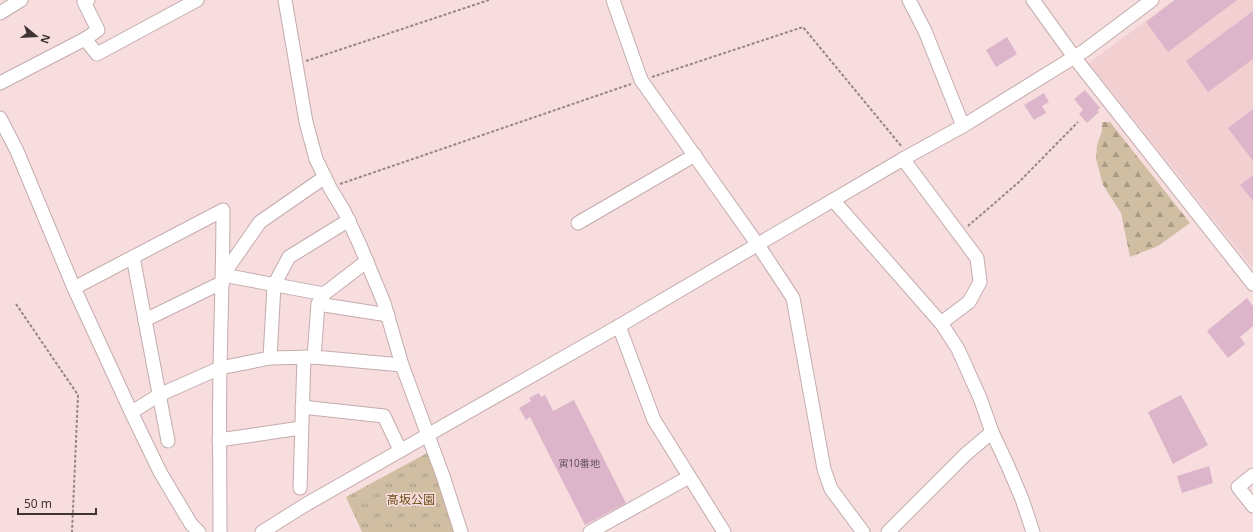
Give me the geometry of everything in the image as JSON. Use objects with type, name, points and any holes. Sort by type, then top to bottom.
[{"type":"street","points":[[0,13],[21,0]]},
{"type":"street","points":[[0,83],[85,39],[98,30],[84,2],[88,0]]},
{"type":"street","points":[[85,39],[97,54],[197,0]]},
{"type":"street","points":[[285,0],[306,122],[316,159],[327,182],[349,220],[388,315],[402,365],[461,532]]},
{"type":"street","points":[[613,0],[642,80],[758,245],[793,298],[824,469],[830,489],[862,532]]},
{"type":"street","points":[[909,0],[925,31],[963,126]]},
{"type":"street","points":[[1033,0],[1074,57],[1253,284]]},
{"type":"street","points":[[262,532],[305,505],[619,326],[906,157],[963,126],[1074,57],[1152,0]]},
{"type":"street","points":[[0,118],[17,151],[74,288],[160,472],[192,524],[199,532]]},
{"type":"street","points":[[578,223],[695,155]]},
{"type":"street","points":[[906,157],[977,258],[980,282],[969,302],[942,322]]},
{"type":"street","points":[[145,320],[223,278],[260,222],[327,182]]},
{"type":"street","points":[[833,200],[942,322],[958,349],[971,378],[992,432],[1022,499],[1033,532]]},
{"type":"street","points":[[74,288],[223,210],[219,440],[220,532]]},
{"type":"street","points":[[270,358],[274,284],[289,257],[349,220]]},
{"type":"street","points":[[133,257],[168,441]]},
{"type":"street","points":[[300,488],[302,407],[309,357],[321,299],[367,261]]},
{"type":"street","points":[[223,278],[274,284],[321,299],[388,315]]},
{"type":"street","points":[[619,326],[654,420],[724,532]]},
{"type":"street","points":[[132,412],[159,395],[220,368],[270,358],[309,357],[402,365]]},
{"type":"street","points":[[302,407],[384,416],[400,450]]},
{"type":"street","points":[[219,440],[301,428]]},
{"type":"street","points":[[888,532],[966,454],[992,432]]},
{"type":"street","points":[[1253,475],[1238,487],[1253,506]]},
{"type":"street","points":[[590,532],[689,477]]},
{"type":"path","points":[[296,65],[489,0]]},
{"type":"path","points":[[327,182],[803,27],[906,157]]},
{"type":"path","points":[[959,234],[1019,182],[1078,122]]},
{"type":"path","points":[[16,304],[78,395],[72,532]]},
{"type":"shaded area","points":[[1174,0],[1253,0],[1253,269],[1089,63]]},
{"type":"green space","points":[[1102,122],[1110,122],[1190,223],[1158,246],[1130,257],[1121,213],[1103,185],[1096,159],[1097,145],[1102,131]]},
{"type":"green space","name":"高坂公園","points":[[427,453],[439,479],[456,532],[362,532],[346,497]]},
{"type":"building","points":[[1175,0],[1237,0],[1168,52],[1146,22]]},
{"type":"building","points":[[1253,11],[1253,59],[1208,92],[1186,61]]},
{"type":"building","points":[[1007,37],[1017,54],[996,67],[986,50]]},
{"type":"building","points":[[1085,90],[1100,108],[1097,111],[1099,112],[1087,123],[1079,114],[1083,110],[1074,99]]},
{"type":"building","points":[[1044,93],[1049,102],[1042,106],[1046,113],[1034,120],[1024,105]]},
{"type":"building","points":[[1253,109],[1253,161],[1228,128]]},
{"type":"building","points":[[1253,175],[1253,201],[1240,185]]},
{"type":"building","points":[[1247,298],[1253,306],[1253,326],[1240,337],[1245,344],[1228,358],[1207,331]]},
{"type":"building","points":[[539,393],[541,397],[545,395],[553,411],[574,400],[626,503],[585,525],[530,417],[526,420],[519,408],[531,401],[529,398]]},
{"type":"building","points":[[1181,395],[1208,445],[1173,464],[1148,412]]},
{"type":"building","points":[[1209,466],[1213,483],[1182,493],[1177,476]]}]
